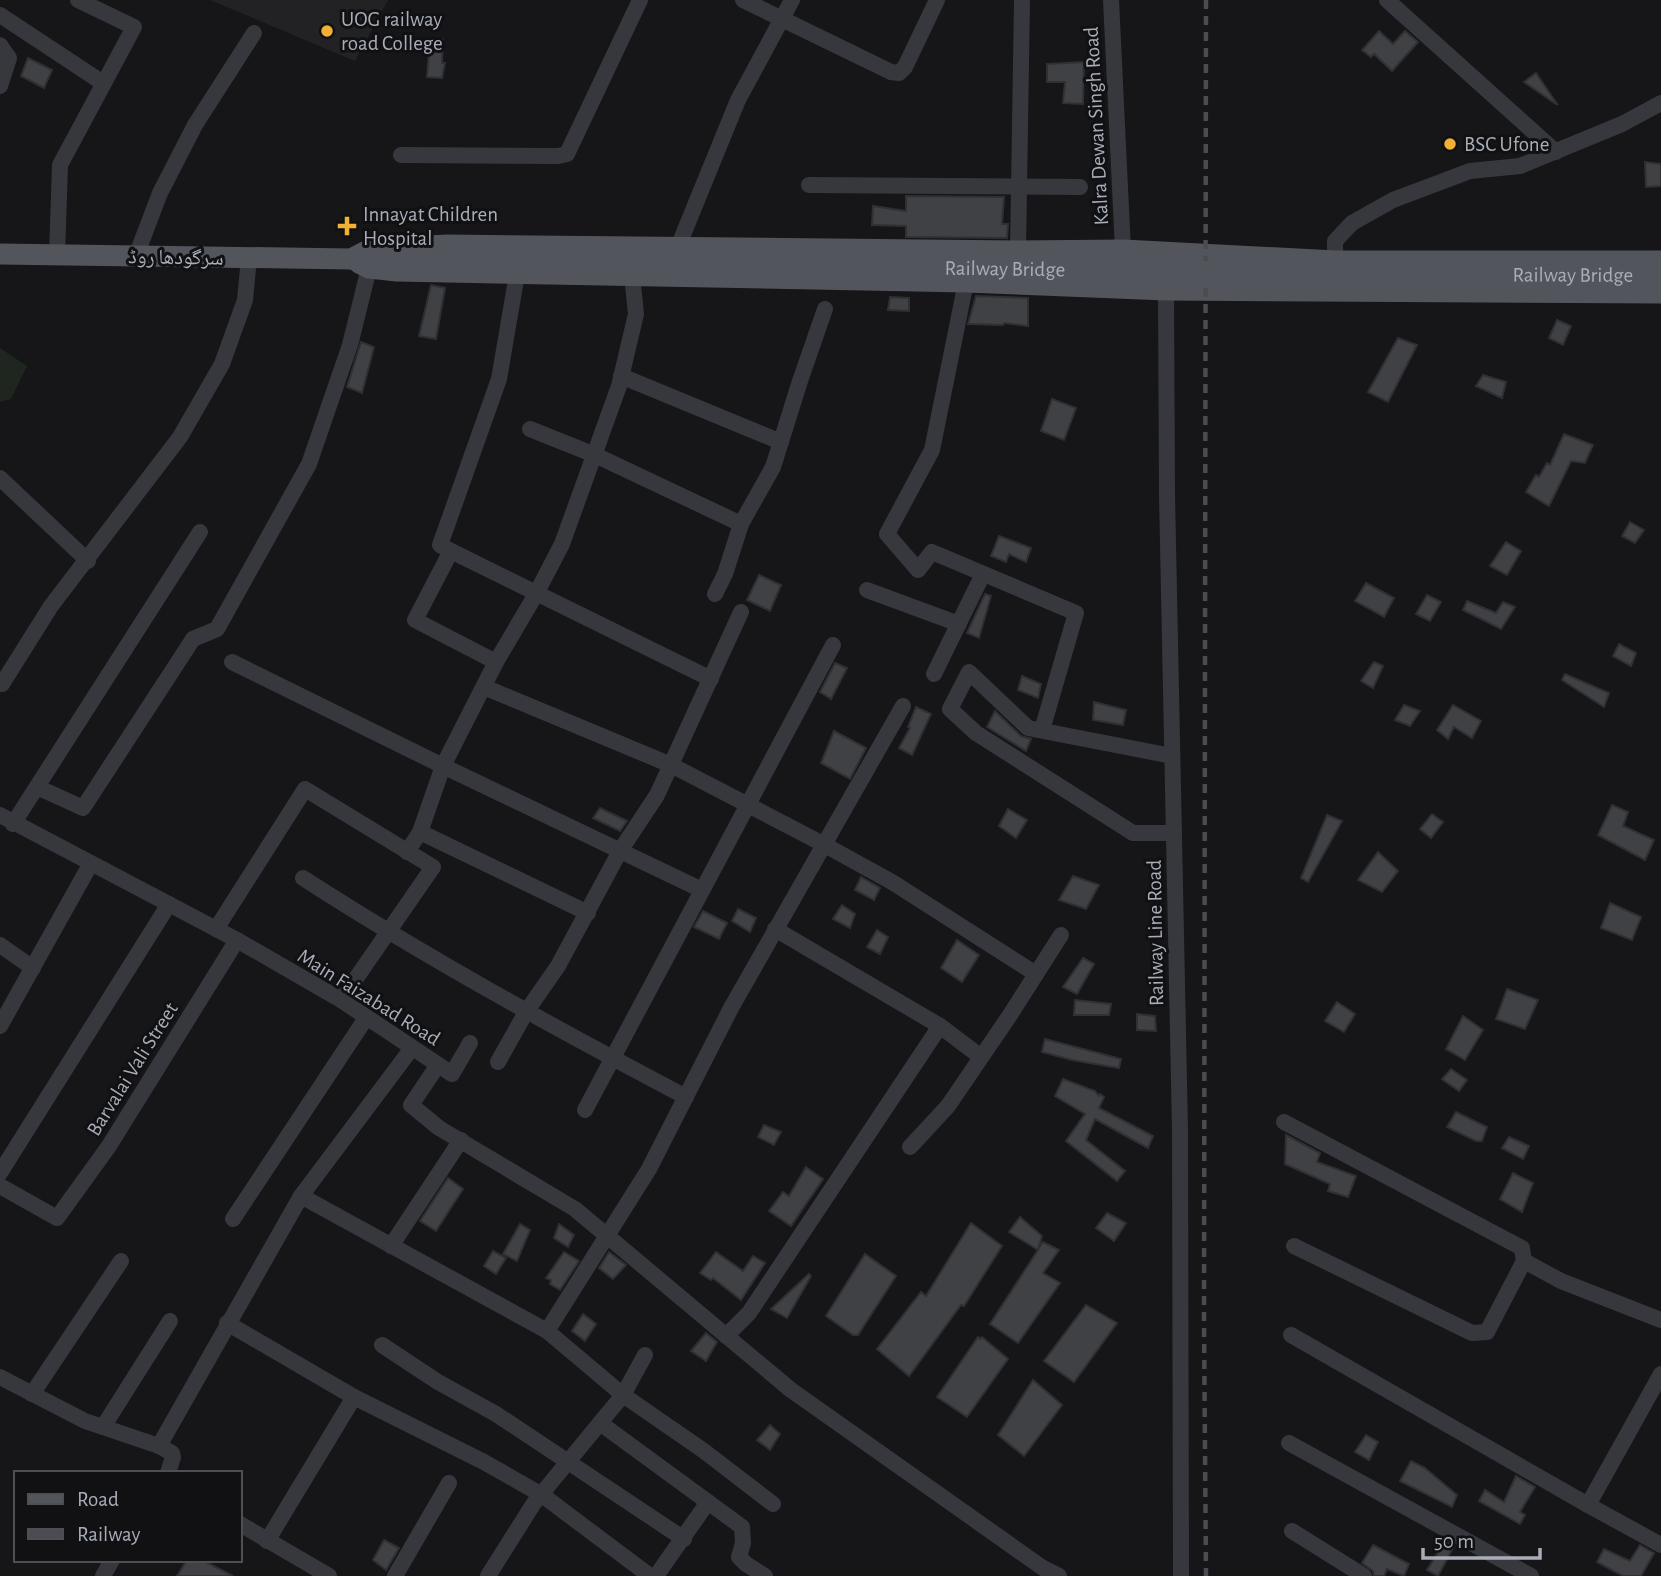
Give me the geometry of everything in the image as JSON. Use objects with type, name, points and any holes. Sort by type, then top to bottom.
[{"type":"main road","points":[[1661,261],[1335,261],[1123,250],[395,247],[370,249],[360,263],[397,271],[966,282],[1166,289],[1661,293]]},
{"type":"main road","name":"سرگودھا روڈ","points":[[0,254],[249,258],[360,263]]},
{"type":"main road","name":"Railway Bridge","points":[[360,263],[1661,275]]},
{"type":"street","points":[[57,255],[60,165],[134,27],[78,0]]},
{"type":"street","points":[[401,155],[567,154],[640,0]]},
{"type":"street","points":[[743,0],[891,72],[899,73],[905,67],[937,0]]},
{"type":"street","points":[[678,247],[738,100],[792,0]]},
{"type":"street","points":[[1018,251],[1022,0]]},
{"type":"street","name":"Kalra Dewan Singh Road","points":[[1111,0],[1123,250]]},
{"type":"street","points":[[1387,0],[1556,152]]},
{"type":"street","points":[[0,15],[103,83]]},
{"type":"street","points":[[136,256],[160,193],[195,125],[254,33]]},
{"type":"street","points":[[0,45],[9,58],[0,86]]},
{"type":"street","points":[[1335,261],[1335,241],[1352,223],[1393,200],[1470,171],[1520,166],[1622,124],[1661,103]]},
{"type":"street","points":[[809,185],[1080,187]]},
{"type":"street","points":[[0,682],[2,684],[51,606],[88,561],[180,437],[222,364],[245,300],[249,258]]},
{"type":"street","points":[[37,786],[83,808],[193,639],[217,628],[309,464],[349,345],[360,263]]},
{"type":"street","points":[[517,274],[499,379],[440,545],[710,678]]},
{"type":"street","points":[[407,852],[420,832],[443,766],[496,662],[562,544],[621,376],[636,314],[632,275]]},
{"type":"street","points":[[966,282],[932,450],[887,534],[918,570],[932,552],[1076,614],[1042,730]]},
{"type":"street","name":"Railway Line Road","points":[[1166,289],[1167,495],[1180,1131],[1181,1576]]},
{"type":"street","points":[[715,594],[725,574],[741,524],[773,467],[825,309]]},
{"type":"street","points":[[621,376],[781,442]]},
{"type":"street","points":[[530,429],[595,455],[741,524]]},
{"type":"street","points":[[0,478],[88,561]]},
{"type":"street","points":[[6,820],[37,786],[201,532]]},
{"type":"street","points":[[451,551],[415,620],[496,662]]},
{"type":"street","points":[[934,674],[983,574]]},
{"type":"street","points":[[867,590],[959,624]]},
{"type":"street","points":[[498,1062],[526,1012],[558,966],[620,851],[657,795],[741,612]]},
{"type":"street","points":[[584,1110],[833,645]]},
{"type":"street","points":[[232,662],[702,890]]},
{"type":"street","points":[[1172,756],[1028,728],[969,672],[950,709],[976,733],[1133,833],[1174,833]]},
{"type":"street","points":[[484,688],[671,765],[892,883],[1036,974]]},
{"type":"street","points":[[547,1331],[649,1169],[731,1008],[903,706]]},
{"type":"street","points":[[216,929],[305,789],[433,867],[341,1000]]},
{"type":"street","name":"Main Faizabad Road","points":[[6,820],[237,940],[341,1000],[438,1065],[411,1105],[439,1128],[575,1209],[791,1390],[1043,1568],[1059,1576]]},
{"type":"street","points":[[420,832],[588,913]]},
{"type":"street","points":[[0,1026],[90,864]]},
{"type":"street","points":[[303,878],[388,933],[526,1012],[686,1097]]},
{"type":"street","points":[[0,1173],[169,904]]},
{"type":"street","points":[[775,929],[940,1026],[981,1057]]},
{"type":"street","points":[[910,1147],[948,1105],[1061,935]]},
{"type":"street","name":"Barvalai Vali Street","points":[[0,1186],[57,1218],[109,1146],[237,940]]},
{"type":"street","points":[[0,945],[33,968]]},
{"type":"street","points":[[233,1219],[366,1018]]},
{"type":"street","points":[[726,1336],[749,1313],[940,1026]]},
{"type":"street","points":[[438,1065],[452,1074],[470,1043]]},
{"type":"street","points":[[159,1446],[300,1196],[412,1048]]},
{"type":"street","points":[[1284,1122],[1522,1248],[1524,1261],[1487,1332],[1472,1333],[1294,1246]]},
{"type":"street","points":[[391,1246],[461,1140]]},
{"type":"street","points":[[300,1196],[547,1331],[623,1395],[704,1451],[773,1504]]},
{"type":"street","points":[[32,1394],[121,1261]]},
{"type":"street","points":[[1524,1261],[1562,1281],[1661,1320]]},
{"type":"street","points":[[103,1427],[170,1321]]},
{"type":"street","points":[[227,1324],[354,1396],[542,1494],[650,1576]]},
{"type":"street","points":[[1291,1335],[1661,1545]]},
{"type":"street","points":[[382,1345],[438,1382],[496,1414],[684,1539]]},
{"type":"street","points":[[488,1576],[542,1494],[623,1395],[645,1355]]},
{"type":"street","points":[[1588,1504],[1661,1374]]},
{"type":"street","points":[[0,1377],[85,1421],[172,1453],[168,1471]]},
{"type":"street","points":[[267,1541],[354,1396]]},
{"type":"street","points":[[600,1423],[741,1527],[743,1536],[739,1557],[765,1576]]},
{"type":"street","points":[[1289,1443],[1531,1576]]},
{"type":"street","points":[[395,1576],[449,1483]]},
{"type":"street","points":[[656,1576],[708,1502]]},
{"type":"street","points":[[242,1525],[329,1576]]},
{"type":"street","points":[[1292,1531],[1364,1576]]},
{"type":"shaded area","name":"UOG railway road College","points":[[210,0],[388,0],[355,61]]},
{"type":"shaded area","points":[[0,348],[27,366],[11,399],[0,402]]},
{"type":"building","points":[[1379,31],[1393,44],[1405,31],[1418,42],[1392,71],[1374,54],[1371,57],[1362,50]]},
{"type":"building","points":[[443,39],[442,63],[445,63],[442,78],[427,77],[429,52],[424,52],[424,41]]},
{"type":"building","points":[[28,58],[52,70],[44,88],[21,76]]},
{"type":"building","points":[[1084,62],[1083,104],[1063,103],[1065,82],[1047,82],[1047,64]]},
{"type":"building","points":[[1536,73],[1557,104],[1524,82]]},
{"type":"building","points":[[1645,162],[1661,164],[1661,186],[1646,187]]},
{"type":"building","points":[[906,196],[1004,197],[1002,224],[1008,224],[1007,238],[906,237],[906,226],[872,225],[873,206],[906,211]]},
{"type":"building","points":[[431,285],[445,288],[436,339],[419,336]]},
{"type":"building","points":[[976,296],[1028,298],[1028,326],[1004,323],[968,324]]},
{"type":"building","points":[[890,297],[909,298],[909,311],[888,310]]},
{"type":"building","points":[[1557,320],[1571,326],[1563,345],[1549,338]]},
{"type":"building","points":[[1398,338],[1417,345],[1388,402],[1368,392]]},
{"type":"building","points":[[361,342],[374,347],[362,393],[347,387]]},
{"type":"building","points":[[1483,375],[1506,382],[1502,398],[1476,386]]},
{"type":"building","points":[[1052,399],[1076,408],[1064,440],[1041,431]]},
{"type":"building","points":[[1564,434],[1593,445],[1585,463],[1571,461],[1549,506],[1526,492],[1536,475],[1539,477],[1547,463],[1550,465]]},
{"type":"building","points":[[1630,522],[1644,530],[1635,543],[1622,536]]},
{"type":"building","points":[[999,536],[1031,548],[1026,562],[1009,554],[1006,562],[991,556]]},
{"type":"building","points":[[1506,542],[1521,551],[1507,575],[1490,566]]},
{"type":"building","points":[[759,575],[781,585],[770,611],[747,600]]},
{"type":"building","points":[[1366,583],[1394,598],[1384,617],[1355,601]]},
{"type":"building","points":[[985,594],[991,596],[979,638],[967,633]]},
{"type":"building","points":[[1427,595],[1441,602],[1430,621],[1416,614]]},
{"type":"building","points":[[1467,601],[1496,613],[1503,602],[1515,607],[1501,629],[1463,610]]},
{"type":"building","points":[[1619,644],[1636,653],[1631,666],[1613,656]]},
{"type":"building","points":[[1374,662],[1383,666],[1373,688],[1361,681]]},
{"type":"building","points":[[835,663],[847,668],[831,699],[820,692]]},
{"type":"building","points":[[1565,674],[1609,693],[1604,707],[1562,680]]},
{"type":"building","points":[[1022,676],[1041,684],[1038,698],[1018,690]]},
{"type":"building","points":[[1094,702],[1126,710],[1123,725],[1093,720]]},
{"type":"building","points":[[1404,705],[1420,711],[1410,726],[1395,720]]},
{"type":"building","points":[[1453,705],[1481,721],[1472,738],[1454,727],[1448,739],[1437,730]]},
{"type":"building","points":[[916,707],[931,714],[912,755],[899,748],[910,728],[908,727]]},
{"type":"building","points":[[995,711],[1021,736],[1031,739],[1026,751],[987,727]]},
{"type":"building","points":[[834,731],[866,748],[850,779],[821,763]]},
{"type":"building","points":[[1612,805],[1628,812],[1623,826],[1654,840],[1645,860],[1598,835]]},
{"type":"building","points":[[600,808],[627,821],[620,831],[593,818]]},
{"type":"building","points":[[1008,809],[1027,820],[1016,838],[999,826]]},
{"type":"building","points":[[1432,814],[1443,822],[1431,838],[1420,829]]},
{"type":"building","points":[[1327,815],[1342,821],[1308,882],[1301,878]]},
{"type":"building","points":[[1378,852],[1398,871],[1382,892],[1358,880]]},
{"type":"building","points":[[1073,876],[1099,885],[1086,909],[1059,900]]},
{"type":"building","points":[[861,877],[880,888],[874,900],[855,890]]},
{"type":"building","points":[[1610,903],[1641,917],[1632,940],[1601,928]]},
{"type":"building","points":[[842,905],[855,914],[850,928],[833,919]]},
{"type":"building","points":[[738,909],[756,918],[750,932],[732,921]]},
{"type":"building","points":[[703,911],[727,923],[719,939],[694,927]]},
{"type":"building","points":[[877,930],[888,937],[880,954],[867,947]]},
{"type":"building","points":[[957,940],[979,955],[962,982],[941,968]]},
{"type":"building","points":[[1083,958],[1094,964],[1077,994],[1063,987]]},
{"type":"building","points":[[1507,989],[1538,1000],[1525,1029],[1496,1019]]},
{"type":"building","points":[[1075,1000],[1111,1004],[1109,1015],[1074,1015]]},
{"type":"building","points":[[1337,1002],[1355,1014],[1344,1032],[1325,1021]]},
{"type":"building","points":[[1137,1014],[1155,1016],[1156,1031],[1137,1030]]},
{"type":"building","points":[[1463,1016],[1483,1030],[1465,1060],[1446,1049]]},
{"type":"building","points":[[1045,1039],[1121,1059],[1119,1068],[1042,1052]]},
{"type":"building","points":[[1451,1069],[1467,1080],[1459,1091],[1442,1079]]},
{"type":"building","points":[[1063,1079],[1095,1091],[1099,1096],[1100,1094],[1104,1097],[1099,1108],[1153,1136],[1148,1148],[1095,1119],[1086,1140],[1125,1171],[1117,1181],[1066,1141],[1085,1114],[1055,1096]]},
{"type":"building","points":[[1456,1112],[1487,1127],[1482,1141],[1476,1141],[1447,1127]]},
{"type":"building","points":[[764,1125],[781,1132],[774,1145],[758,1137]]},
{"type":"building","points":[[1286,1135],[1320,1153],[1317,1162],[1356,1176],[1348,1197],[1328,1191],[1330,1184],[1285,1164]]},
{"type":"building","points":[[1509,1137],[1529,1146],[1523,1159],[1502,1148]]},
{"type":"building","points":[[806,1167],[823,1179],[791,1226],[769,1211],[783,1192],[789,1196]]},
{"type":"building","points":[[1513,1173],[1533,1183],[1522,1212],[1500,1199]]},
{"type":"building","points":[[448,1178],[463,1189],[436,1231],[420,1221]]},
{"type":"building","points":[[1107,1213],[1126,1223],[1114,1241],[1096,1228]]},
{"type":"building","points":[[1020,1217],[1042,1236],[1038,1249],[1043,1242],[1059,1250],[1043,1273],[1060,1283],[1018,1343],[990,1324],[1038,1250],[1009,1232]]},
{"type":"building","points":[[971,1223],[1002,1246],[964,1306],[961,1305],[909,1376],[877,1349],[921,1292],[926,1296]]},
{"type":"building","points":[[520,1224],[530,1230],[517,1261],[503,1254]]},
{"type":"building","points":[[559,1224],[574,1235],[568,1247],[554,1238]]},
{"type":"building","points":[[493,1251],[506,1258],[496,1274],[484,1266]]},
{"type":"building","points":[[564,1252],[579,1261],[560,1290],[546,1278]]},
{"type":"building","points":[[609,1252],[626,1265],[613,1279],[599,1268]]},
{"type":"building","points":[[716,1252],[743,1271],[753,1256],[765,1263],[741,1300],[713,1278],[711,1280],[700,1273]]},
{"type":"building","points":[[865,1254],[896,1276],[858,1335],[853,1335],[826,1316]]},
{"type":"building","points":[[809,1274],[811,1276],[787,1318],[771,1309]]},
{"type":"building","points":[[1086,1305],[1117,1323],[1074,1382],[1044,1361]]},
{"type":"building","points":[[583,1314],[596,1324],[585,1341],[572,1331]]},
{"type":"building","points":[[706,1333],[717,1342],[706,1361],[691,1351]]},
{"type":"building","points":[[978,1337],[982,1337],[1008,1359],[967,1417],[937,1397]]},
{"type":"building","points":[[1033,1380],[1062,1405],[1024,1456],[998,1435]]},
{"type":"building","points":[[770,1425],[780,1434],[770,1450],[757,1440]]},
{"type":"building","points":[[1366,1435],[1378,1442],[1369,1460],[1355,1452]]},
{"type":"building","points":[[1411,1461],[1425,1468],[1457,1495],[1452,1507],[1400,1481]]},
{"type":"building","points":[[1516,1476],[1535,1487],[1520,1512],[1525,1515],[1520,1524],[1479,1501],[1485,1490],[1504,1502]]},
{"type":"building","points":[[384,1540],[399,1548],[386,1570],[373,1560]]},
{"type":"building","points":[[1445,1541],[1454,1546],[1438,1576],[1427,1570]]},
{"type":"building","points":[[1373,1545],[1409,1564],[1404,1576],[1387,1569],[1384,1576],[1374,1576],[1373,1571],[1362,1563]]},
{"type":"building","points":[[1640,1545],[1654,1553],[1641,1576],[1623,1576],[1597,1562],[1604,1549],[1630,1561]]},
{"type":"building","points":[[186,1562],[206,1562],[233,1576],[177,1576]]},
{"type":"railway","points":[[1206,0],[1206,1576]]},
{"type":"place","name":"UOG railway road College","points":[[327,31]]},
{"type":"place","name":"BSC Ufone","points":[[1450,144]]},
{"type":"place","name":"Innayat Children Hospital","points":[[347,226]]}]
